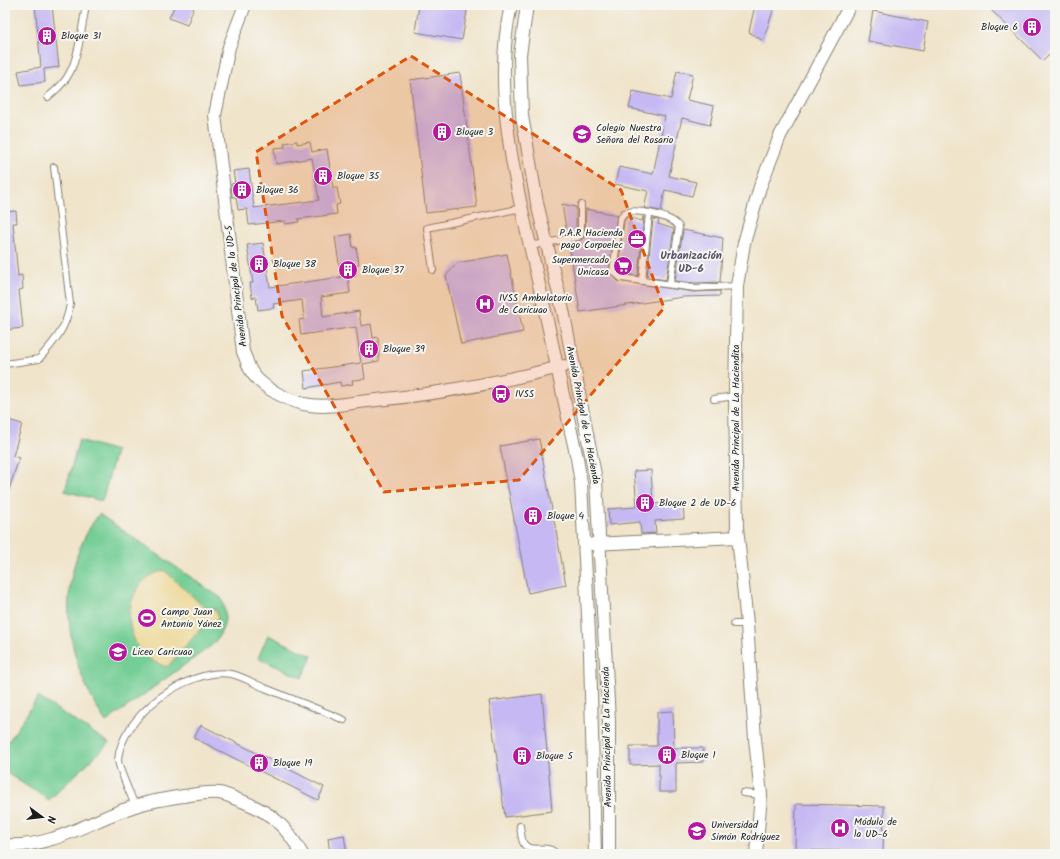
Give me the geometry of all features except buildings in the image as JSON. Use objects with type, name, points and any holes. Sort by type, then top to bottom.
[{"type":"street","name":"Avenida Principal de la UD-5","points":[[245,5],[229,48],[215,115],[243,352],[252,372],[269,388],[289,400],[310,405],[328,406],[406,397],[515,377],[573,363]]},
{"type":"street","name":"Avenida Principal de La Hacienda","points":[[511,5],[504,52],[504,91],[522,208],[577,458],[581,483],[593,744],[595,854]]},
{"type":"street","name":"Avenida Principal de La Hacienda","points":[[527,5],[520,55],[520,100],[537,203],[564,315],[596,480],[609,721],[610,854]]},
{"type":"street","name":"Avenida Principal de La Haciendita","points":[[756,854],[761,795],[755,740],[747,624],[738,537],[735,396],[737,286],[744,243],[760,187],[780,136],[850,5]]},
{"type":"street","points":[[522,208],[537,203]]},
{"type":"street","points":[[585,544],[738,537]]},
{"type":"street","points":[[5,845],[39,842],[67,834],[135,806],[202,794],[219,793],[260,809],[281,823],[302,854]]},
{"type":"lane","points":[[48,97],[62,85],[70,74],[75,59],[86,5]]},
{"type":"lane","points":[[5,364],[39,359],[59,335],[67,320],[70,304],[54,167]]},
{"type":"lane","points":[[530,246],[578,237],[581,234],[581,205]]},
{"type":"lane","points":[[433,270],[427,228],[522,208]]},
{"type":"lane","points":[[670,283],[679,227],[670,219],[634,210],[624,213],[622,217],[613,271],[621,278],[670,283],[695,288],[737,286]]},
{"type":"lane","points":[[642,280],[650,214]]},
{"type":"lane","points":[[714,399],[735,396]]},
{"type":"lane","points":[[587,589],[602,587]]},
{"type":"lane","points":[[734,624],[747,624]]},
{"type":"lane","points":[[135,806],[118,762],[122,742],[128,729],[141,713],[181,684],[197,676],[232,674],[344,720]]},
{"type":"lane","points":[[743,793],[761,795]]},
{"type":"lane","points":[[520,826],[523,844],[527,847],[551,849],[556,854]]},
{"type":"highlighted area","points":[[411,56],[621,190],[664,308],[519,480],[384,492],[282,316],[256,152]]},
{"type":"green space","points":[[79,440],[116,451],[102,501],[65,491]]},
{"type":"green space","name":"Campo Juan Antonio Yánez","points":[[99,514],[221,598],[225,611],[223,628],[212,645],[106,722],[92,698],[81,672],[73,646],[69,619],[69,592],[74,565],[84,539]]},
{"type":"green space","points":[[268,635],[312,656],[302,678],[258,658]]},
{"type":"green space","points":[[38,697],[109,743],[49,800],[5,772],[5,747]]},
{"type":"sand","points":[[164,570],[206,609],[216,610],[218,618],[213,624],[205,624],[167,667],[145,655],[138,646],[130,626],[131,603],[135,593],[141,584],[152,575]]},
{"type":"place","name":"Bloque 6","points":[[1032,27]]},
{"type":"place","name":"Bloque 31","points":[[47,36]]},
{"type":"place","name":"Bloque 3","points":[[442,132]]},
{"type":"place","name":"Colegio Nuestra Señora del Rosario","points":[[582,134]]},
{"type":"place","name":"Bloque 35","points":[[323,176]]},
{"type":"place","name":"Bloque 36","points":[[242,190]]},
{"type":"place","name":"P.A.R Hacienda pago Corpoelec","points":[[637,239]]},
{"type":"place","name":"Bloque 38","points":[[259,264]]},
{"type":"place","name":"Supermercado Unicasa","points":[[623,266]]},
{"type":"place","name":"Bloque 37","points":[[348,270]]},
{"type":"place","name":"IVSS Ambulatorio de Caricuao","points":[[485,304]]},
{"type":"place","name":"Bloque 39","points":[[369,349]]},
{"type":"place","name":"IVSS","points":[[501,394]]},
{"type":"place","name":"Bloque 2 de UD-6","points":[[645,503]]},
{"type":"place","name":"Bloque 4","points":[[533,516]]},
{"type":"place","name":"Campo Juan Antonio Yánez","points":[[147,618]]},
{"type":"place","name":"Liceo Caricuao","points":[[118,652]]},
{"type":"place","name":"Bloque 1","points":[[667,755]]},
{"type":"place","name":"Bloque 5","points":[[522,756]]},
{"type":"place","name":"Bloque 19","points":[[259,763]]},
{"type":"place","name":"Módulo de la UD-6","points":[[840,828]]},
{"type":"place","name":"Universidad Simón Rodríguez","points":[[697,831]]},
{"type":"district","name":"Urbanización UD-6","points":[[691,262]]}]
